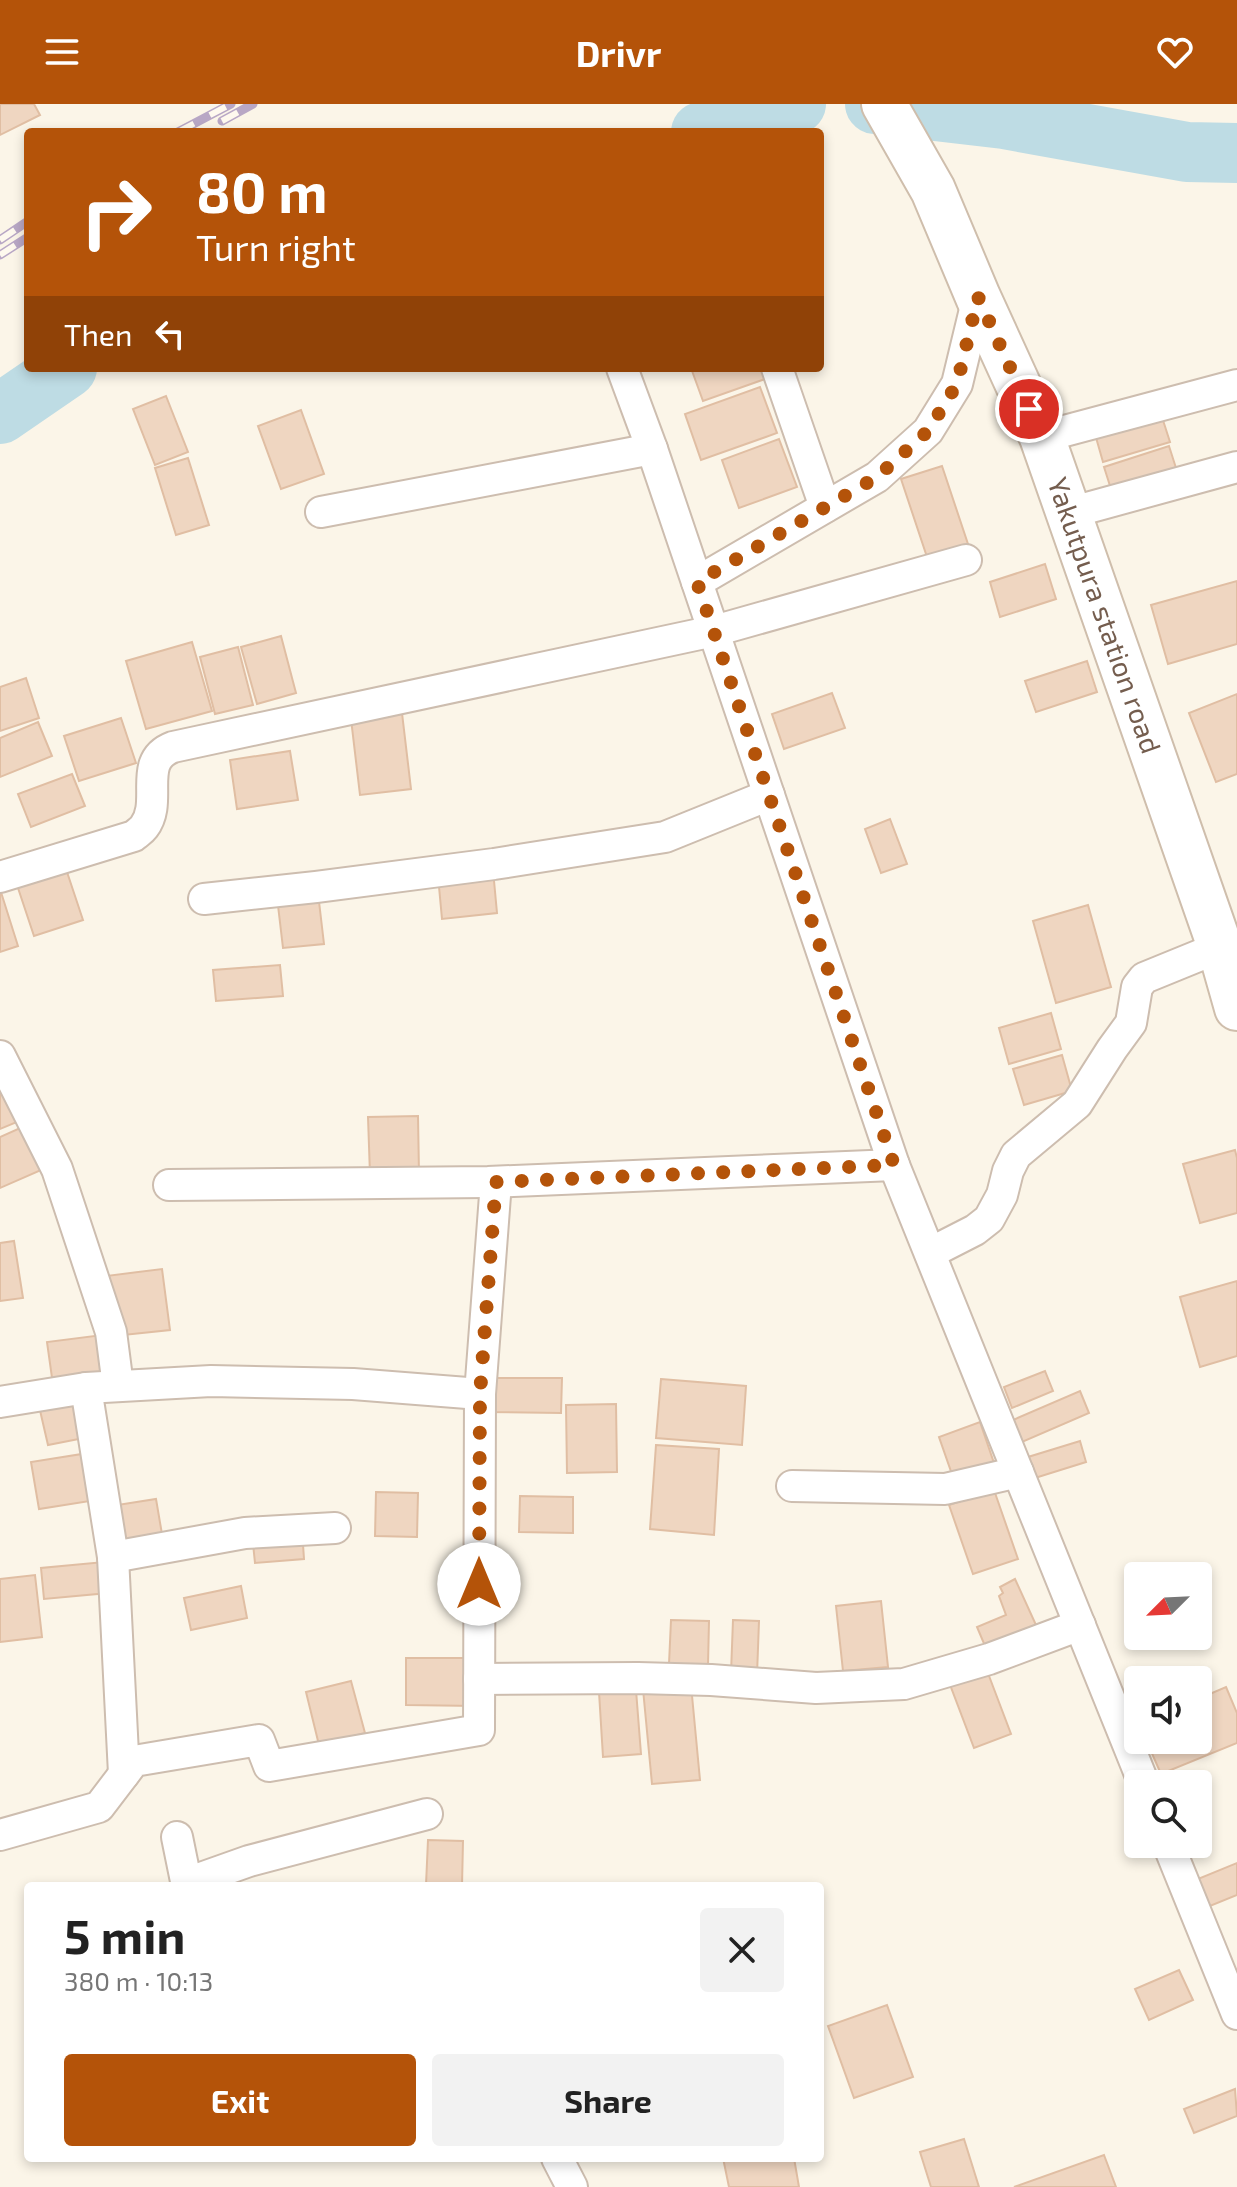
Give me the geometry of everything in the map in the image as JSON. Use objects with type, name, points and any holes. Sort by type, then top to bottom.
[{"type":"street","name":"Yakutpura station road","points":[[884,104],[933,190],[1042,437],[1225,951],[1237,1008]]},
{"type":"street","points":[[697,582],[877,477],[928,431],[957,384],[978,297]]},
{"type":"street","points":[[623,372],[894,1165],[1138,1770]]},
{"type":"street","points":[[778,372],[825,507]]},
{"type":"street","points":[[1042,437],[1237,385]]},
{"type":"street","points":[[321,512],[652,449]]},
{"type":"street","points":[[1069,513],[1237,467]]},
{"type":"street","points":[[0,877],[134,836],[144,828],[151,810],[154,761],[162,751],[173,747],[714,631],[966,560]]},
{"type":"street","points":[[204,899],[494,864],[665,837],[769,795]]},
{"type":"street","points":[[930,1253],[975,1230],[989,1219],[1002,1195],[1016,1155],[1077,1104],[1131,1023],[1137,987],[1144,978],[1225,951]]},
{"type":"street","points":[[0,1056],[57,1169],[111,1332],[118,1386]]},
{"type":"street","points":[[169,1185],[496,1182],[894,1165]]},
{"type":"street","points":[[0,1835],[99,1807],[134,1761],[259,1740],[269,1766],[479,1730],[480,1394],[496,1182]]},
{"type":"street","points":[[0,1402],[86,1388],[211,1381],[353,1384],[480,1394]]},
{"type":"street","points":[[86,1388],[113,1557],[124,1774]]},
{"type":"street","points":[[792,1486],[945,1489],[1018,1472]]},
{"type":"street","points":[[113,1557],[245,1533],[335,1528]]},
{"type":"street","points":[[479,1679],[638,1678],[816,1688],[904,1684],[989,1659],[1080,1625]]},
{"type":"street","points":[[195,1882],[249,1861],[427,1814]]},
{"type":"street","points":[[177,1837],[186,1882]]},
{"type":"street","points":[[1174,1858],[1237,2014]]},
{"type":"street","points":[[559,2162],[572,2187]]},
{"type":"building","points":[[0,104],[34,104],[40,115],[0,135]]},
{"type":"building","points":[[692,372],[766,372],[768,378],[703,401]]},
{"type":"building","points":[[760,387],[777,433],[701,460],[685,414]]},
{"type":"building","points":[[166,396],[188,452],[155,465],[133,409]]},
{"type":"building","points":[[301,410],[324,474],[281,489],[258,426]]},
{"type":"building","points":[[1161,414],[1170,442],[1103,462],[1095,434]]},
{"type":"building","points":[[779,439],[797,487],[739,508],[722,460]]},
{"type":"building","points":[[1169,446],[1176,468],[1111,489],[1104,467]]},
{"type":"building","points":[[188,458],[209,525],[176,535],[155,468]]},
{"type":"building","points":[[942,466],[971,553],[930,566],[901,479]]},
{"type":"building","points":[[1045,564],[1056,599],[1000,617],[990,582]]},
{"type":"building","points":[[1237,581],[1237,644],[1168,664],[1151,605]]},
{"type":"building","points":[[281,636],[296,693],[257,704],[241,647]]},
{"type":"building","points":[[192,642],[212,711],[146,729],[126,661]]},
{"type":"building","points":[[238,647],[253,705],[215,714],[200,657]]},
{"type":"building","points":[[1087,661],[1097,692],[1036,712],[1025,681]]},
{"type":"building","points":[[26,678],[39,718],[0,731],[0,687]]},
{"type":"building","points":[[832,693],[845,728],[784,749],[772,714]]},
{"type":"building","points":[[1237,694],[1237,774],[1216,782],[1189,713]]},
{"type":"building","points":[[402,713],[411,789],[360,795],[351,719]]},
{"type":"building","points":[[121,718],[136,763],[79,781],[64,736]]},
{"type":"building","points":[[38,722],[52,756],[0,777],[0,738]]},
{"type":"building","points":[[290,751],[298,800],[237,809],[230,760]]},
{"type":"building","points":[[72,774],[85,806],[31,827],[18,794]]},
{"type":"building","points":[[890,819],[907,864],[881,873],[865,829]]},
{"type":"building","points":[[64,863],[83,920],[34,936],[15,879]]},
{"type":"building","points":[[493,870],[497,913],[442,919],[438,876]]},
{"type":"building","points":[[0,889],[18,946],[0,952]]},
{"type":"building","points":[[318,893],[324,944],[283,948],[277,897]]},
{"type":"building","points":[[1088,905],[1111,987],[1056,1003],[1033,921]]},
{"type":"building","points":[[280,965],[283,996],[216,1001],[213,970]]},
{"type":"building","points":[[1051,1013],[1061,1049],[1009,1064],[999,1028]]},
{"type":"building","points":[[1062,1055],[1072,1091],[1024,1105],[1013,1069]]},
{"type":"building","points":[[0,1076],[24,1119],[0,1129]]},
{"type":"building","points":[[418,1116],[419,1174],[370,1175],[368,1117]]},
{"type":"building","points":[[29,1124],[48,1167],[0,1188],[0,1137]]},
{"type":"building","points":[[1235,1150],[1237,1213],[1200,1223],[1183,1164]]},
{"type":"building","points":[[14,1241],[23,1298],[0,1301],[0,1243]]},
{"type":"building","points":[[162,1269],[170,1330],[114,1336],[106,1276]]},
{"type":"building","points":[[1237,1281],[1237,1356],[1200,1367],[1180,1297]]},
{"type":"building","points":[[110,1334],[115,1377],[53,1385],[47,1342]]},
{"type":"building","points":[[1045,1371],[1053,1391],[1012,1408],[1004,1387]]},
{"type":"building","points":[[484,1378],[562,1378],[561,1413],[484,1412]]},
{"type":"building","points":[[661,1379],[746,1386],[742,1445],[656,1438]]},
{"type":"building","points":[[1080,1391],[1089,1413],[1022,1442],[1013,1420]]},
{"type":"building","points":[[80,1397],[89,1437],[48,1445],[39,1406]]},
{"type":"building","points":[[616,1404],[617,1472],[567,1473],[566,1405]]},
{"type":"building","points":[[980,1422],[995,1466],[954,1480],[939,1437]]},
{"type":"building","points":[[1080,1441],[1086,1462],[1035,1478],[1028,1457]]},
{"type":"building","points":[[656,1445],[719,1449],[714,1535],[650,1529]]},
{"type":"building","points":[[82,1454],[90,1501],[39,1509],[31,1462]]},
{"type":"building","points":[[994,1490],[1018,1559],[973,1574],[949,1505]]},
{"type":"building","points":[[376,1492],[418,1493],[417,1537],[375,1536]]},
{"type":"building","points":[[520,1496],[573,1497],[573,1533],[519,1532]]},
{"type":"building","points":[[156,1499],[163,1540],[119,1547],[111,1506]]},
{"type":"building","points":[[302,1530],[304,1559],[255,1563],[252,1534]]},
{"type":"building","points":[[104,1562],[108,1593],[44,1599],[41,1568]]},
{"type":"building","points":[[35,1575],[42,1637],[0,1642],[0,1579]]},
{"type":"building","points":[[1015,1579],[1036,1625],[985,1646],[977,1627],[1006,1615],[999,1596],[1003,1593],[1000,1587]]},
{"type":"building","points":[[241,1586],[247,1618],[191,1630],[184,1598]]},
{"type":"building","points":[[881,1601],[888,1667],[843,1671],[836,1606]]},
{"type":"building","points":[[671,1620],[709,1621],[708,1665],[669,1664]]},
{"type":"building","points":[[733,1620],[759,1621],[757,1675],[731,1673]]},
{"type":"building","points":[[406,1658],[476,1658],[476,1706],[406,1705]]},
{"type":"building","points":[[986,1668],[1011,1734],[974,1748],[949,1682]]},
{"type":"building","points":[[351,1681],[365,1733],[319,1745],[306,1692]]},
{"type":"building","points":[[691,1685],[700,1780],[652,1784],[643,1689]]},
{"type":"building","points":[[1226,1687],[1237,1713],[1237,1743],[1212,1753],[1212,1693]]},
{"type":"building","points":[[636,1690],[641,1754],[603,1757],[599,1692]]},
{"type":"building","points":[[1152,1754],[1210,1754],[1171,1770],[1159,1770]]},
{"type":"building","points":[[428,1840],[463,1841],[462,1882],[426,1882]]},
{"type":"building","points":[[1237,1863],[1237,1895],[1205,1908],[1193,1881]]},
{"type":"building","points":[[1179,1970],[1193,2000],[1149,2020],[1135,1989]]},
{"type":"building","points":[[887,2005],[913,2077],[854,2098],[828,2026]]},
{"type":"building","points":[[1235,2089],[1237,2116],[1194,2133],[1184,2109]]},
{"type":"building","points":[[964,2139],[979,2187],[931,2187],[920,2152]]},
{"type":"building","points":[[1104,2155],[1116,2187],[1014,2187]]},
{"type":"building","points":[[724,2162],[795,2162],[799,2187],[729,2187]]},
{"type":"waterway","points":[[715,128],[796,104]]},
{"type":"waterway","points":[[875,104],[1004,119],[1187,152],[1237,153]]},
{"type":"waterway","points":[[0,414],[61,372]]},
{"type":"railway","points":[[186,128],[231,104]]},
{"type":"railway","points":[[222,121],[253,104]]},
{"type":"railway","points":[[0,240],[24,224]]},
{"type":"railway","points":[[0,255],[24,240]]},
{"type":"route","points":[[479,1584],[480,1394],[496,1182],[894,1165],[697,582],[877,477],[928,431],[957,384],[978,297],[1029,409]]}]
